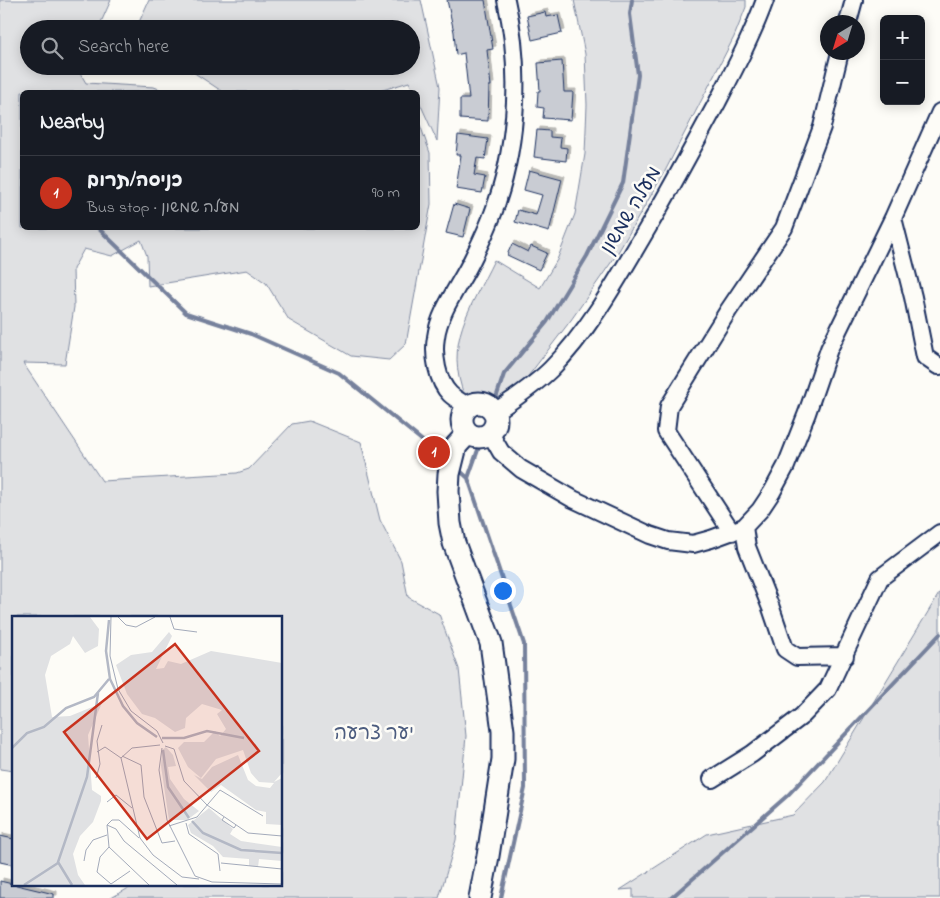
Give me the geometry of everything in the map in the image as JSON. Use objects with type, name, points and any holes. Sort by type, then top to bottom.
[{"type":"main road","points":[[473,404],[483,404],[491,409],[492,423],[479,437],[468,432],[462,419],[463,415],[473,404]]},
{"type":"main road","points":[[468,432],[456,446],[451,465],[448,491],[450,523],[454,543],[491,642],[504,730],[501,768],[480,898]]},
{"type":"street","points":[[469,407],[450,394],[439,374],[435,357],[436,335],[448,304],[472,261],[497,204],[511,148],[515,80],[513,44],[506,0]]},
{"type":"street","name":"מעלה שמשון","points":[[492,423],[526,390],[551,370],[572,346],[598,308],[630,258],[688,158],[729,80],[765,0]]},
{"type":"street","points":[[850,15],[854,0]]},
{"type":"street","points":[[838,60],[822,127],[784,228],[728,310],[669,406],[666,431],[738,530],[747,546],[785,649],[796,657],[844,656]]},
{"type":"street","points":[[492,423],[501,452],[521,469],[574,499],[650,535],[668,541],[692,544],[738,530],[760,510],[786,466],[808,413],[829,349],[893,218],[940,112]]},
{"type":"street","points":[[893,218],[913,297],[925,357],[940,366]]},
{"type":"street","points":[[712,779],[752,754],[802,716],[828,689],[880,578],[940,534]]},
{"type":"green space","name":"יער צרעה","points":[[0,0],[111,0],[102,20],[20,20],[20,75],[81,75],[86,83],[154,87],[162,90],[20,90],[20,230],[420,230],[420,125],[430,153],[431,204],[406,344],[389,360],[351,356],[289,320],[266,283],[247,270],[148,286],[147,256],[141,240],[112,256],[84,249],[73,269],[74,307],[65,364],[23,363],[102,481],[237,473],[249,469],[292,424],[309,421],[361,442],[380,520],[401,561],[408,597],[439,614],[459,669],[466,736],[456,840],[439,898],[111,898],[132,886],[282,886],[282,616],[12,616],[12,771],[0,769]]},
{"type":"green space","points":[[149,0],[421,0],[440,87],[437,141],[420,103],[420,90],[413,90],[409,82],[383,90],[220,90],[198,75],[420,75],[420,20],[140,20]]},
{"type":"green space","points":[[574,0],[746,0],[746,7],[734,37],[664,173],[617,254],[571,320],[529,375],[502,402],[465,397],[459,378],[458,343],[469,310],[494,260],[540,288],[557,260],[575,214],[585,154],[587,105],[585,54]]},
{"type":"green space","points":[[940,592],[940,898],[633,898],[633,889],[620,890],[707,834],[793,815],[825,782]]},
{"type":"building","points":[[447,0],[485,0],[493,49],[487,50],[491,86],[489,86],[488,121],[460,119],[460,99],[469,99],[464,53],[456,55],[454,32]]},
{"type":"building","points":[[545,12],[546,17],[558,15],[562,33],[532,40],[527,16]]},
{"type":"building","points":[[562,61],[564,92],[573,92],[571,120],[543,118],[544,108],[537,107],[538,91],[540,91],[538,63]]},
{"type":"building","points":[[537,130],[550,131],[550,137],[561,138],[560,147],[567,148],[566,161],[534,157]]},
{"type":"building","points":[[458,135],[488,139],[485,159],[477,158],[474,175],[485,177],[482,193],[456,189],[461,155],[456,155]]},
{"type":"building","points":[[529,170],[562,179],[549,232],[515,222],[518,210],[536,215],[542,195],[524,190]]},
{"type":"building","points":[[454,204],[470,209],[463,237],[446,233]]},
{"type":"building","points":[[512,244],[528,252],[531,246],[547,253],[539,270],[507,255]]},
{"type":"building","points":[[0,836],[12,839],[12,865],[0,862]]},
{"type":"building","points":[[0,881],[12,884],[12,886],[21,886],[54,894],[54,898],[0,898]]},
{"type":"waterway","points":[[493,407],[504,374],[547,322],[587,256],[623,183],[638,75],[630,14],[632,0]]},
{"type":"waterway","points":[[100,230],[186,313],[251,334],[339,373],[446,460]]},
{"type":"waterway","points":[[490,416],[468,478],[524,644],[525,788],[501,898]]},
{"type":"waterway","points":[[458,469],[468,478]]},
{"type":"waterway","points":[[671,898],[788,795],[940,634]]},
{"type":"place","name":"כניסה/תרום","points":[[434,452]]}]
